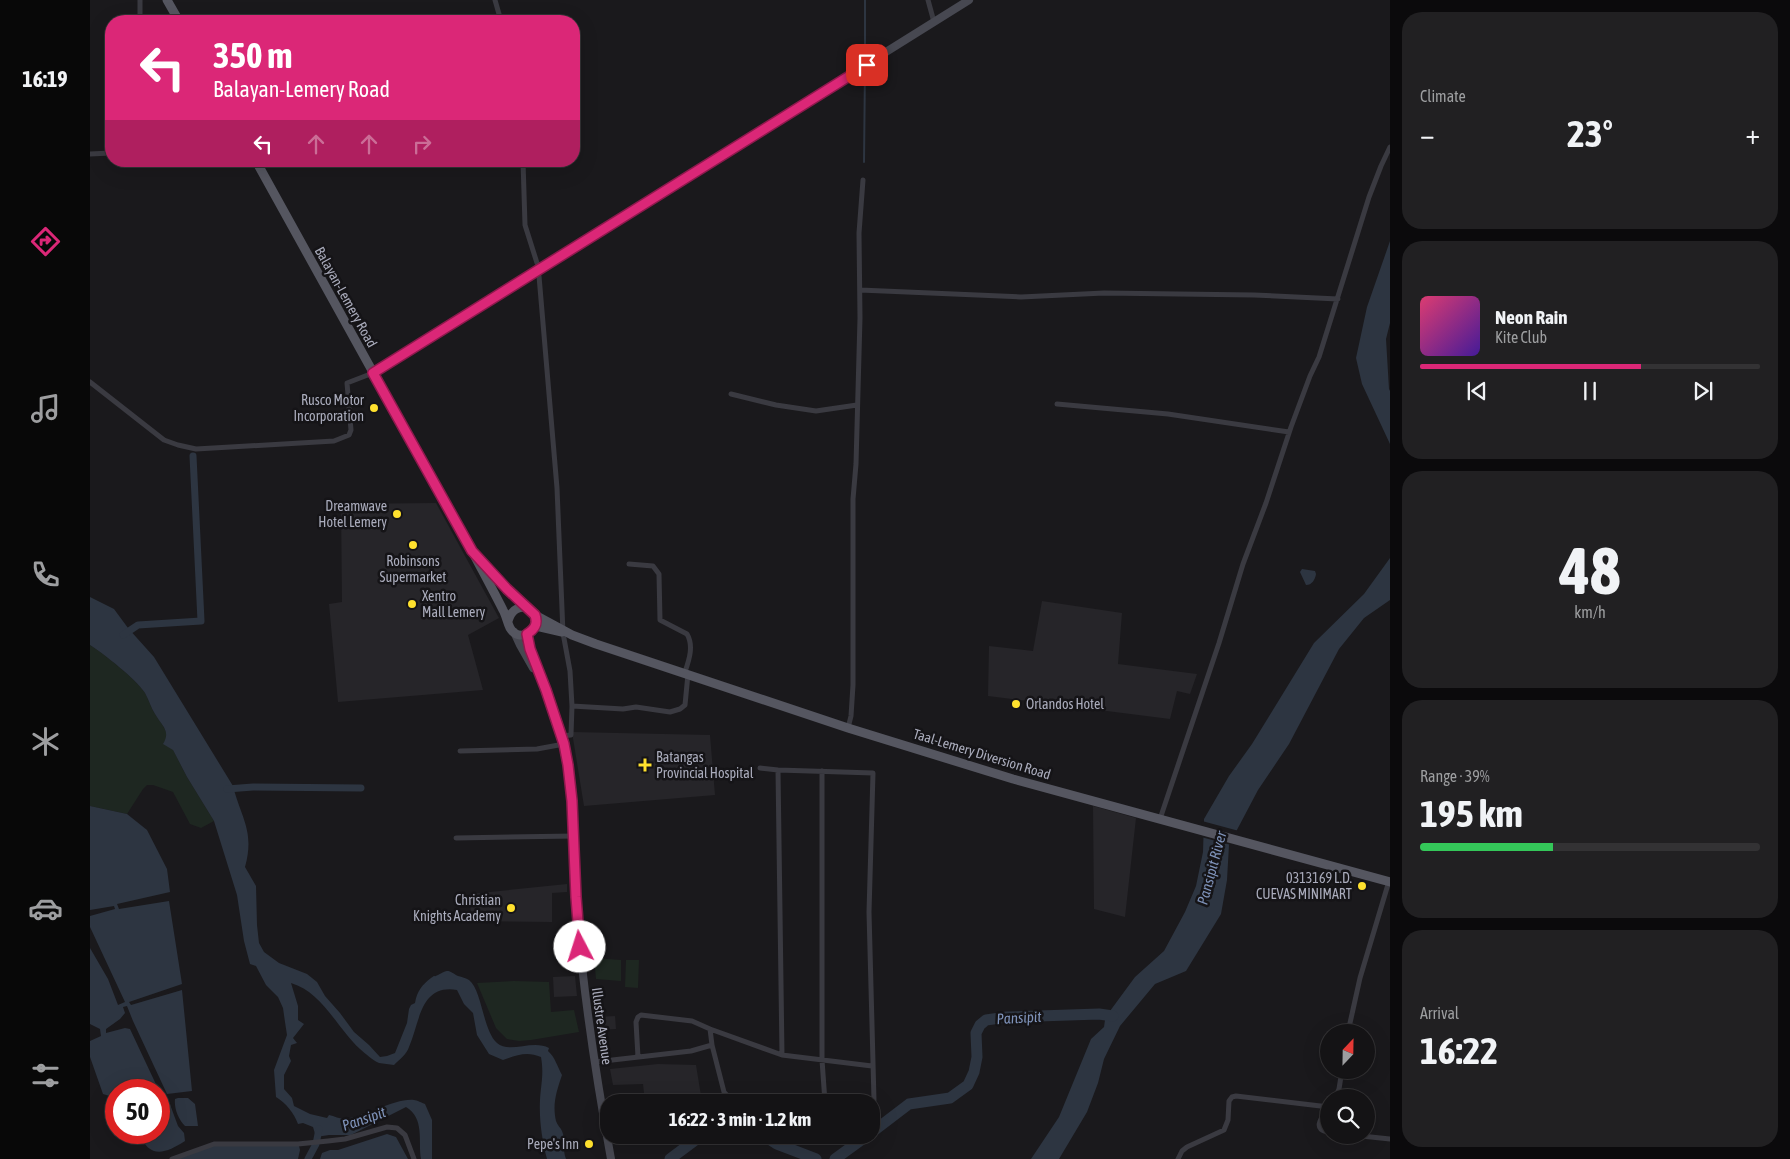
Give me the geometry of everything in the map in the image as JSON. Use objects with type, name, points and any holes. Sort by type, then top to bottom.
[{"type":"main road","points":[[167,0],[175,15]]},
{"type":"main road","points":[[373,373],[969,0]]},
{"type":"main road","name":"Balayan-Lemery Road","points":[[259,167],[472,551],[508,621]]},
{"type":"main road","name":"Balayan-Lemery Road","points":[[472,551],[526,607]]},
{"type":"main road","points":[[520,607],[532,610],[535,615],[537,620],[536,626],[527,634],[520,635],[510,627],[508,621],[510,615],[520,607]]},
{"type":"main road","name":"Taal-Lemery Diversion Road","points":[[535,615],[566,632],[630,656],[848,728],[1013,779],[1389,881]]},
{"type":"main road","name":"Taal-Lemery Diversion Road","points":[[536,626],[566,632]]},
{"type":"main road","name":"Illustre Avenue","points":[[514,632],[546,690]]},
{"type":"main road","name":"Illustre Avenue","points":[[527,634],[530,649],[564,744],[570,781],[576,897],[583,975],[594,1062],[611,1159]]},
{"type":"street","points":[[140,0],[140,15]]},
{"type":"street","points":[[496,0],[499,15]]},
{"type":"street","points":[[928,0],[934,22]]},
{"type":"street","points":[[1160,819],[1216,652],[1240,572],[1266,503],[1289,432],[1319,357],[1369,197],[1390,147]]},
{"type":"street","points":[[90,154],[105,153]]},
{"type":"street","points":[[523,167],[525,225],[537,263]]},
{"type":"street","points":[[848,728],[851,716],[853,685],[852,499],[856,464],[860,290],[859,233],[863,180]]},
{"type":"street","points":[[539,276],[557,488],[572,706],[571,735],[561,736]]},
{"type":"street","points":[[860,290],[1021,297],[1104,293],[1254,295],[1338,299]]},
{"type":"street","points":[[90,382],[164,440],[196,449],[334,441],[349,435],[351,430],[347,383],[373,373]]},
{"type":"street","points":[[732,394],[776,405],[816,410],[856,405]]},
{"type":"street","points":[[1057,404],[1168,414],[1289,432]]},
{"type":"street","points":[[572,706],[623,709],[636,707],[670,712],[680,709],[685,705],[689,638],[687,634],[660,620],[659,574],[652,566],[629,564]]},
{"type":"street","points":[[460,751],[537,749],[564,744]]},
{"type":"street","points":[[760,768],[873,773],[869,912],[874,1094]]},
{"type":"street","points":[[778,770],[782,1055]]},
{"type":"street","points":[[822,771],[822,1060],[824,1094]]},
{"type":"street","points":[[456,838],[574,836]]},
{"type":"street","points":[[1350,1024],[1360,978],[1389,881]]},
{"type":"street","points":[[638,1057],[636,1022],[641,1016],[692,1021],[782,1055],[872,1066]]},
{"type":"street","points":[[710,1029],[712,1045],[726,1094]]},
{"type":"street","points":[[594,1062],[691,1051],[712,1045]]},
{"type":"street","points":[[1178,1159],[1182,1151],[1187,1147],[1224,1130],[1228,1120],[1229,1101],[1232,1097],[1320,1107]]},
{"type":"street","points":[[172,1159],[214,1144],[298,1144],[345,1139],[387,1127],[397,1128],[405,1135],[414,1159]]},
{"type":"street","points":[[1375,1137],[1390,1139]]},
{"type":"shaded area","name":"Xentro Mall Lemery","points":[[436,503],[499,618],[468,635],[483,690],[338,702],[329,604],[342,602],[341,504]]},
{"type":"shaded area","points":[[1042,601],[1122,613],[1118,664],[1197,674],[1190,694],[1177,691],[1170,719],[988,696],[989,646],[1033,651]]},
{"type":"shaded area","points":[[90,645],[127,674],[145,693],[165,729],[167,738],[187,777],[214,821],[201,828],[190,824],[173,792],[153,785],[147,785],[143,789],[127,814],[90,806]]},
{"type":"shaded area","name":"Batangas Provincial Hospital","points":[[572,732],[710,735],[715,795],[584,806]]},
{"type":"shaded area","points":[[1093,806],[1136,818],[1125,917],[1094,909]]},
{"type":"shaded area","name":"Christian Knights Academy","points":[[567,884],[567,892],[552,893],[552,922],[471,921],[470,894]]},
{"type":"shaded area","points":[[594,958],[621,960],[621,981],[596,979]]},
{"type":"shaded area","points":[[626,960],[639,960],[638,988],[625,987]]},
{"type":"shaded area","points":[[575,976],[577,996],[554,997],[553,977]]},
{"type":"shaded area","points":[[549,982],[551,1012],[574,1010],[579,1032],[531,1040],[507,1039],[496,1028],[477,983]]},
{"type":"shaded area","points":[[615,1016],[616,1029],[598,1030],[597,1017]]},
{"type":"shaded area","points":[[658,1064],[696,1065],[701,1094],[644,1094],[643,1084],[613,1085],[610,1069]]},
{"type":"water","points":[[1390,241],[1390,323],[1386,339],[1390,391],[1390,444],[1362,384],[1356,358],[1367,307]]},
{"type":"water","name":"Pansipit River","points":[[1390,558],[1390,600],[1364,618],[1339,649],[1289,744],[1258,790],[1229,845],[1227,880],[1221,914],[1186,971],[1155,984],[1120,1026],[1104,1059],[1098,1083],[1087,1112],[1059,1159],[1031,1159],[1059,1117],[1091,1039],[1104,1027],[1105,1020],[1102,1010],[1110,1011],[1135,977],[1164,951],[1185,912],[1196,886],[1203,852],[1204,819],[1229,776],[1252,744],[1314,643],[1364,594]]},
{"type":"water","points":[[1302,569],[1315,571],[1316,574],[1313,582],[1306,585],[1300,572]]},
{"type":"water","points":[[90,597],[114,609],[154,657],[233,786],[248,834],[248,854],[245,867],[256,886],[259,943],[264,952],[279,963],[307,974],[317,982],[325,996],[354,1032],[380,1057],[395,1053],[407,1023],[409,1009],[415,1003],[420,989],[428,981],[434,976],[448,971],[469,980],[477,992],[489,1030],[497,1043],[508,1047],[536,1045],[549,1048],[548,1051],[562,1075],[555,1109],[556,1121],[564,1138],[566,1159],[547,1159],[545,1152],[540,1115],[541,1057],[527,1054],[503,1060],[489,1054],[477,1035],[473,1013],[464,1004],[457,990],[445,990],[435,993],[428,999],[419,1016],[408,1050],[394,1065],[379,1063],[369,1057],[352,1041],[312,994],[291,983],[298,1006],[298,1020],[304,1024],[293,1038],[297,1043],[291,1045],[289,1056],[291,1061],[284,1075],[284,1089],[292,1098],[294,1106],[310,1114],[327,1118],[329,1115],[345,1119],[406,1100],[418,1101],[425,1104],[432,1120],[432,1159],[421,1159],[420,1131],[416,1117],[406,1107],[351,1135],[316,1137],[313,1127],[303,1123],[298,1124],[289,1109],[276,1097],[274,1070],[287,1035],[283,1008],[278,997],[266,985],[256,966],[250,964],[244,941],[237,895],[214,821],[173,750],[163,744],[166,732],[145,693],[127,674],[90,645]]},
{"type":"water","points":[[90,806],[127,814],[147,830],[167,869],[170,892],[117,904],[119,909],[169,901],[182,984],[129,1002],[131,1005],[182,990],[192,1091],[170,1094],[170,1079],[160,1079],[127,1006],[123,1007],[125,1013],[106,1029],[106,1033],[125,1028],[130,1029],[154,1079],[105,1079],[105,1095],[103,1094],[90,1057],[90,1041],[101,1036],[100,1029],[90,1024],[90,948],[108,979],[118,1005],[125,1002],[90,927],[90,916],[115,909],[114,906],[90,910]]},
{"type":"water","points":[[188,1098],[195,1104],[198,1126],[185,1126],[178,1117],[175,1099]]},
{"type":"water","points":[[170,1104],[178,1126],[184,1133],[185,1141],[171,1149],[158,1152],[146,1144],[170,1144]]},
{"type":"water","points":[[387,1134],[396,1137],[408,1159],[320,1159],[322,1153],[330,1150],[338,1150]]},
{"type":"water","points":[[212,1146],[299,1146],[300,1150],[298,1159],[177,1159]]},
{"type":"pier","points":[[1202,821],[1239,831],[1231,845],[1201,837]]},
{"type":"waterway","points":[[865,0],[865,63]]},
{"type":"waterway","points":[[864,162],[865,67]]},
{"type":"waterway","points":[[123,635],[138,625],[201,621],[193,456]]},
{"type":"waterway","points":[[227,789],[253,787],[361,788]]},
{"type":"waterway","name":"Pansipit","points":[[880,1126],[909,1104],[950,1098],[968,1085],[974,1072],[977,1057],[976,1033],[980,1025],[986,1020],[1007,1017],[1099,1014],[1113,1016]]},
{"type":"waterway","points":[[308,1159],[316,1144],[319,1129]]},
{"type":"waterway","name":"Pansipit","points":[[670,1159],[690,1144]]},
{"type":"waterway","name":"Pansipit","points":[[777,1144],[816,1159]]},
{"type":"waterway","name":"Pansipit","points":[[835,1159],[856,1144]]},
{"type":"place","name":"Rusco Motor Incorporation","points":[[374,408]]},
{"type":"place","name":"Dreamwave Hotel Lemery","points":[[397,514]]},
{"type":"place","name":"Robinsons Supermarket","points":[[413,545]]},
{"type":"place","name":"Xentro Mall Lemery","points":[[412,604]]},
{"type":"place","name":"Orlandos Hotel","points":[[1016,704]]},
{"type":"place","name":"Batangas Provincial Hospital","points":[[645,765]]},
{"type":"place","name":"0313169 L.D. CUEVAS MINIMART","points":[[1362,886]]},
{"type":"place","name":"Christian Knights Academy","points":[[511,908]]},
{"type":"place","name":"Pepe's Inn","points":[[589,1144]]},
{"type":"route","points":[[580,947],[572,801],[568,765],[564,744],[530,649],[527,634],[533,631],[537,620],[532,610],[526,607],[507,589],[472,551],[373,373],[867,65]]}]
